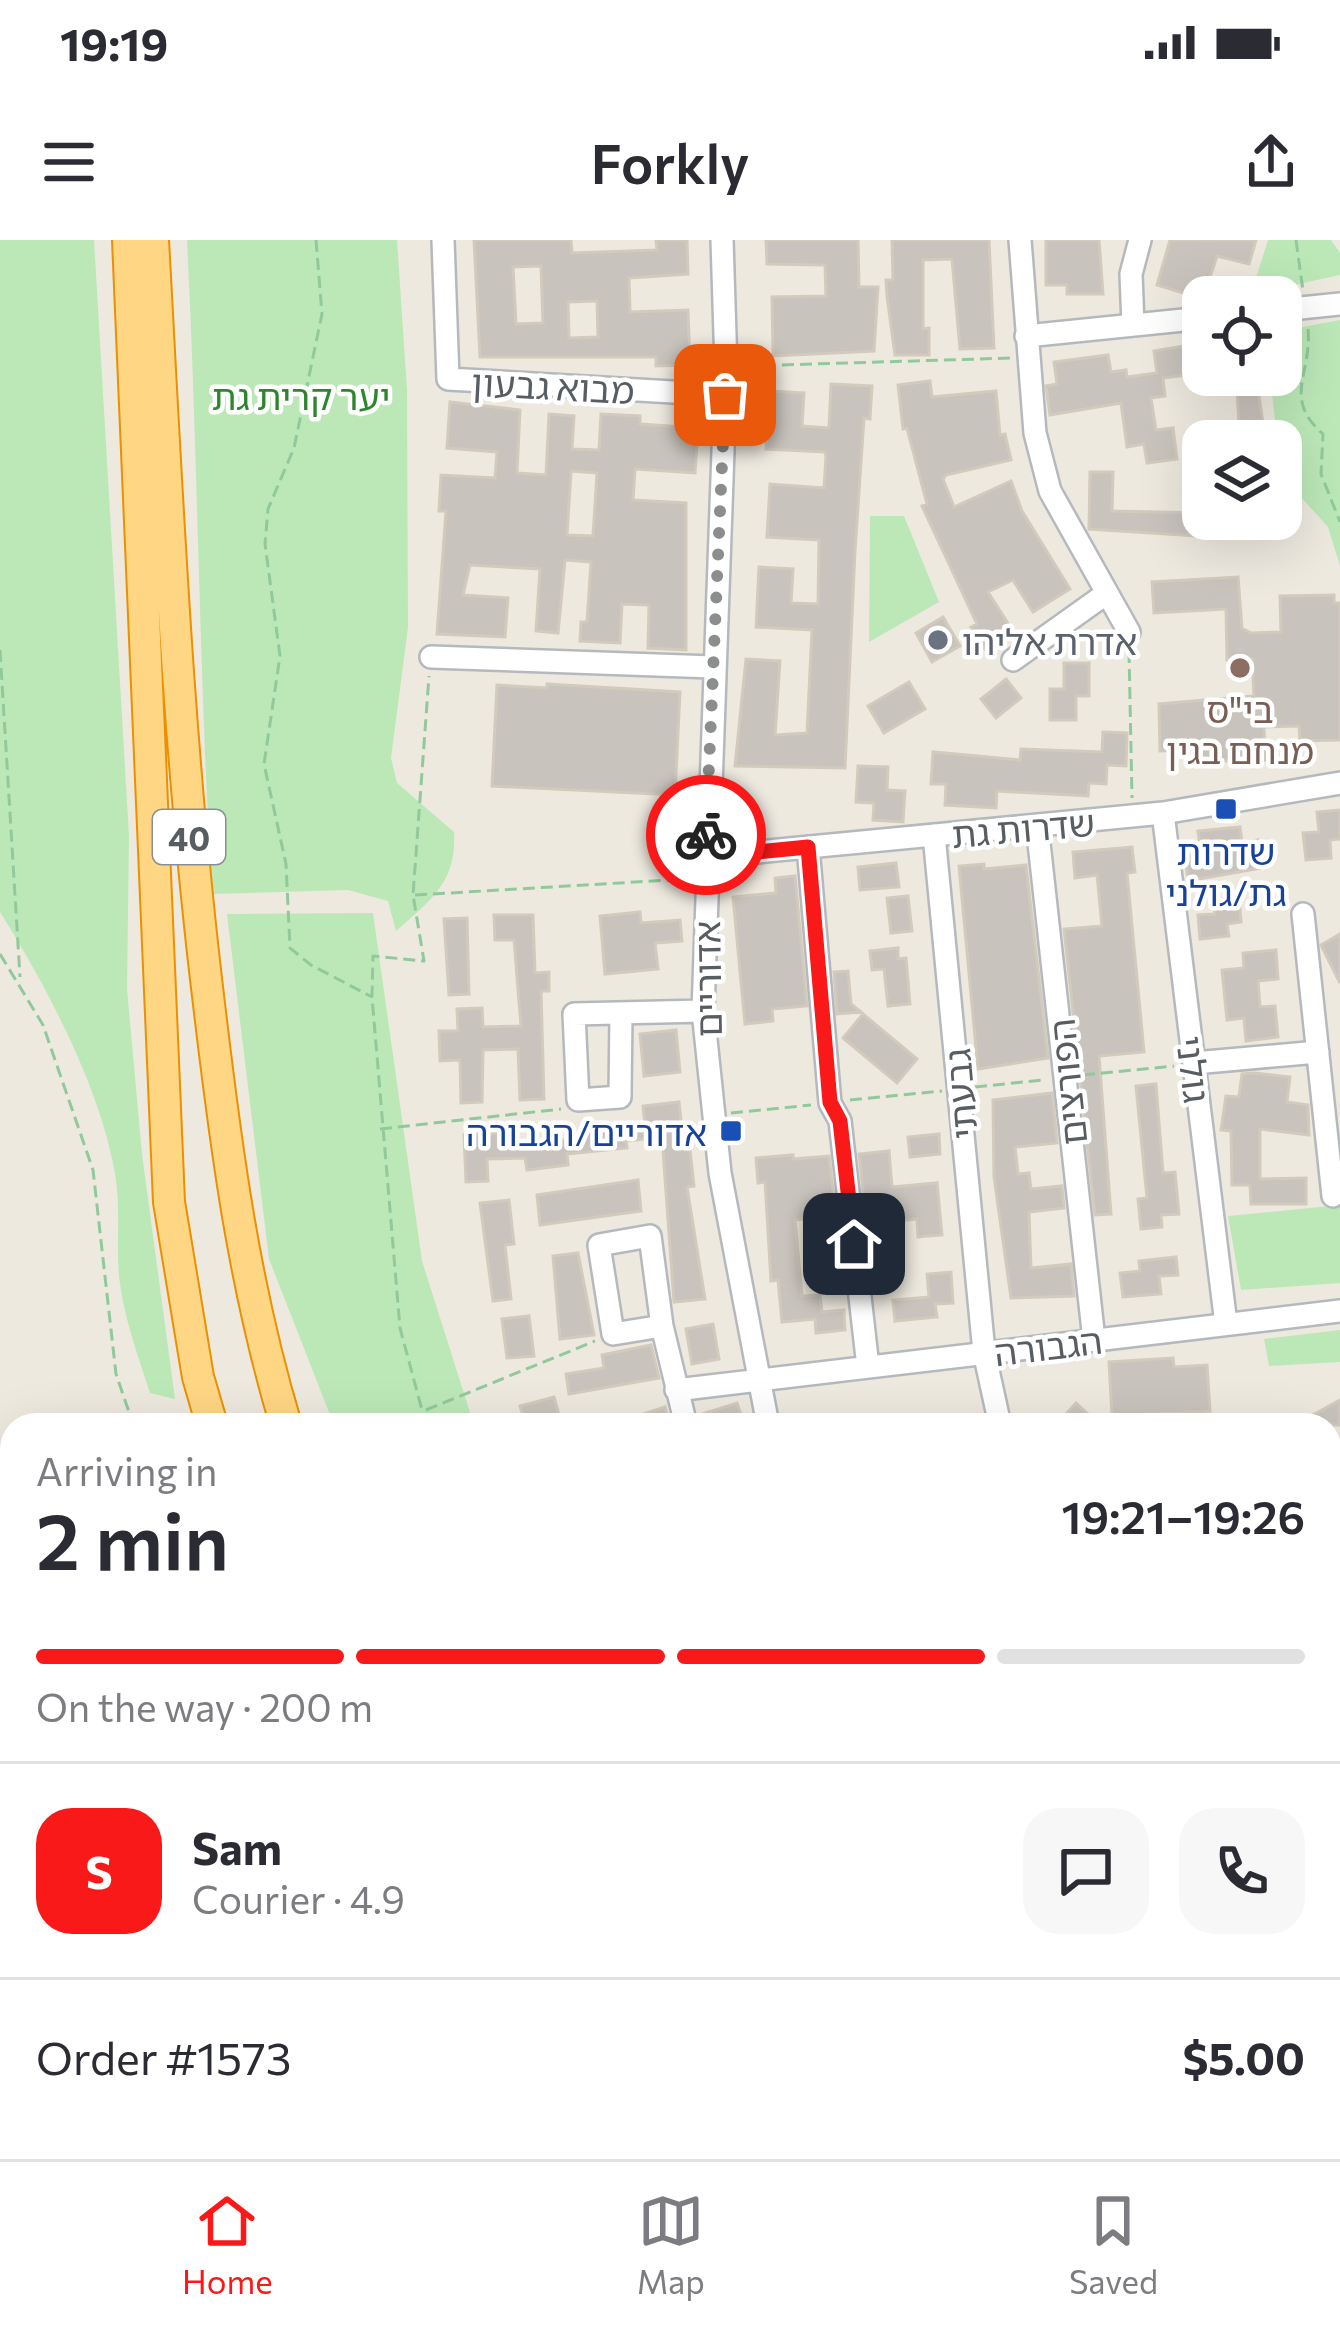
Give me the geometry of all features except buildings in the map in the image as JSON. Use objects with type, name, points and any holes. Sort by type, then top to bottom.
[{"type":"highway","name":"40","points":[[128,240],[169,1202],[198,1377],[208,1413]]},
{"type":"highway","name":"40","points":[[153,240],[185,809],[233,1213],[257,1330],[282,1413]]},
{"type":"street","name":"מבוא גבעון","points":[[442,240],[448,379],[725,395]]},
{"type":"street","name":"אדוריים","points":[[722,240],[726,367],[703,1012],[720,1172],[765,1413]]},
{"type":"street","points":[[1020,240],[1035,433],[1050,491],[1129,632]]},
{"type":"street","points":[[1133,325],[1131,274],[1140,240]]},
{"type":"street","points":[[1302,308],[1340,304]]},
{"type":"street","points":[[1027,347],[1182,320]]},
{"type":"street","points":[[1012,660],[1107,593]]},
{"type":"street","points":[[431,656],[713,668]]},
{"type":"street","name":"שדרות גת","points":[[705,867],[808,847],[1163,813],[1340,782]]},
{"type":"street","name":"גולני","points":[[1163,813],[1226,1324]]},
{"type":"street","name":"הפורצים","points":[[1037,825],[1094,1340]]},
{"type":"street","name":"גבעתי","points":[[934,835],[983,1352],[997,1413]]},
{"type":"street","points":[[808,847],[830,1102],[840,1121],[868,1367]]},
{"type":"street","points":[[1303,914],[1333,1196]]},
{"type":"street","points":[[621,1014],[620,1097],[578,1100],[574,1014],[703,1012]]},
{"type":"street","points":[[1194,1064],[1318,1052]]},
{"type":"street","points":[[662,1326],[613,1334],[598,1245],[650,1236],[662,1326],[683,1413]]},
{"type":"street","name":"הגבורה","points":[[676,1390],[1340,1311]]},
{"type":"path","points":[[316,240],[322,314],[294,448],[268,509],[265,544],[280,656],[264,764],[286,864],[290,948],[310,965],[372,997]]},
{"type":"path","points":[[1296,240],[1304,292]]},
{"type":"path","points":[[1307,319],[1310,348],[1298,389],[1304,417],[1323,434],[1322,473],[1340,522]]},
{"type":"path","points":[[726,367],[1027,347]]},
{"type":"path","points":[[1129,632],[1132,816]]},
{"type":"path","points":[[0,650],[20,979]]},
{"type":"path","points":[[431,656],[413,895],[424,962],[373,956],[372,997],[400,1328],[422,1412],[613,1334]]},
{"type":"path","points":[[413,895],[705,867]]},
{"type":"path","points":[[0,953],[20,979],[43,1025],[93,1170],[101,1209],[106,1316],[129,1412]]},
{"type":"path","points":[[380,1129],[553,1113],[578,1100]]},
{"type":"green space","points":[[0,240],[94,240],[129,836],[127,989],[142,1154],[175,1399],[150,1393],[127,1320],[119,1276],[115,1174],[98,1107],[53,1005],[0,912]]},
{"type":"green space","name":"יער קרית גת","points":[[187,240],[397,240],[407,390],[408,627],[391,758],[397,783],[454,832],[454,849],[439,889],[396,931],[388,901],[348,890],[212,894]]},
{"type":"green space","points":[[1268,240],[1331,240],[1340,253],[1340,275],[1302,283],[1302,276],[1257,276]]},
{"type":"green space","points":[[1340,320],[1340,566],[1328,527],[1302,498],[1302,420],[1275,420],[1272,396],[1302,396],[1302,327]]},
{"type":"green space","points":[[870,516],[904,516],[939,602],[869,642]]},
{"type":"green space","points":[[373,913],[422,1261],[470,1413],[329,1413],[269,1259],[227,914]]},
{"type":"green space","points":[[1340,1205],[1340,1283],[1241,1290],[1228,1216]]},
{"type":"green space","points":[[1340,1330],[1340,1362],[1269,1366],[1264,1339]]},
{"type":"way so far","points":[[706,835],[725,395]]},
{"type":"place","name":"אדרת אליהו","points":[[938,640]]},
{"type":"place","name":"בי\"ס מנחם בגין","points":[[1240,668]]},
{"type":"place","name":"שדרות גת/גולני","points":[[1226,809]]},
{"type":"place","name":"אדוריים/הגבורה","points":[[731,1131]]},
{"type":"route","points":[[706,835],[705,857],[808,847],[830,1102],[840,1121],[854,1244]]}]
